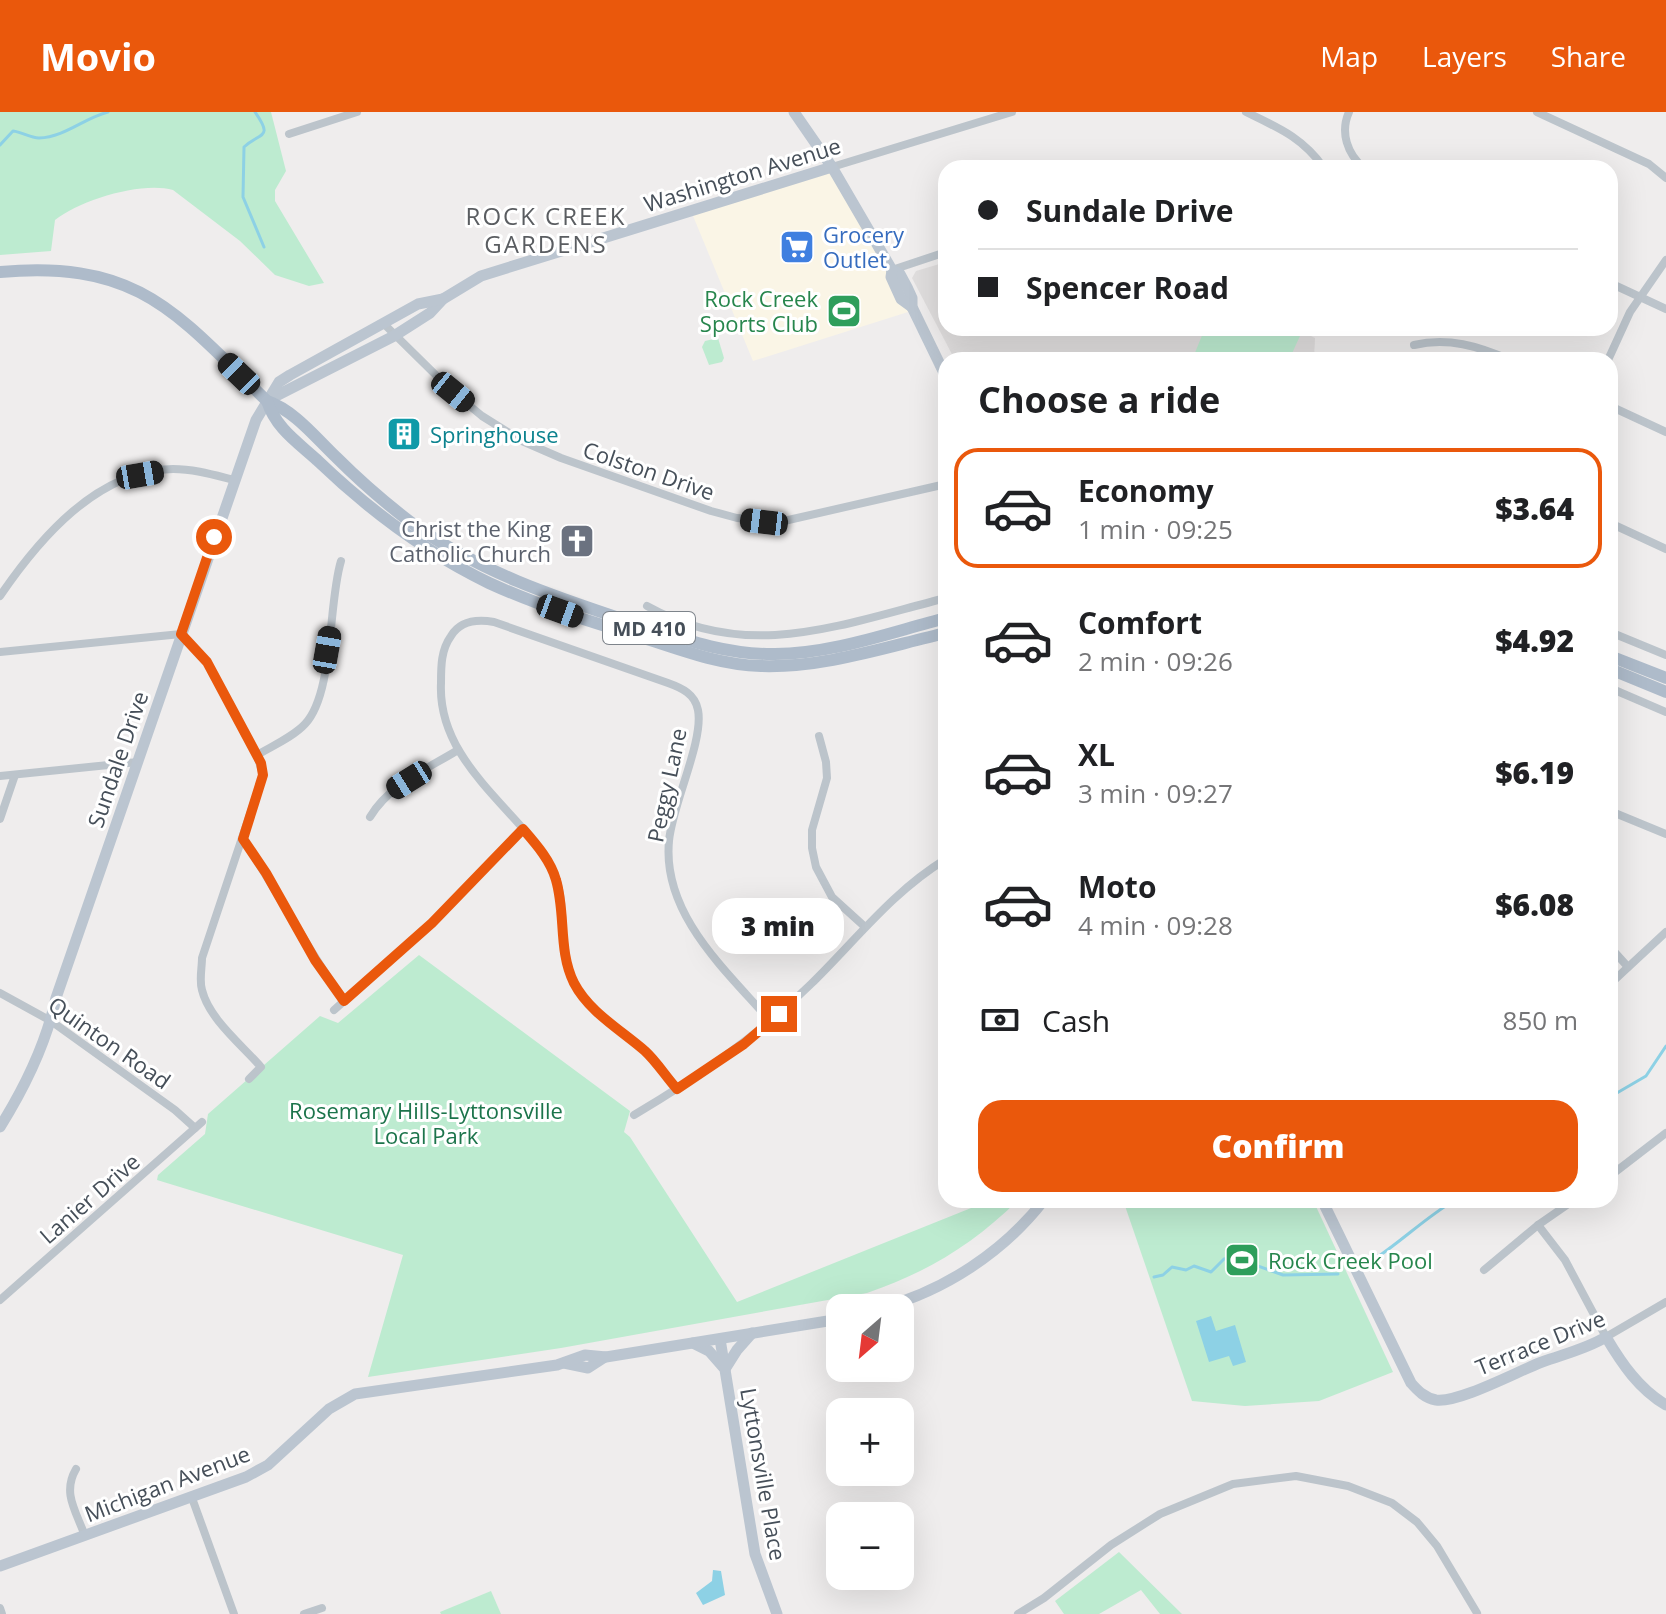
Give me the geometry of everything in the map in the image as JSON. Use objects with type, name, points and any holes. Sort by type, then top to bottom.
[{"type":"main road","name":"MD 410","points":[[0,272],[70,270],[115,280],[146,294],[182,320],[267,401],[284,407],[377,495],[411,522],[452,549],[537,590],[689,641],[723,650],[752,653],[823,650],[938,620]]},
{"type":"main road","name":"MD 410","points":[[267,401],[273,419],[345,487],[396,527],[444,559],[490,583],[580,618],[723,663],[761,666],[838,659],[938,635]]},
{"type":"main road","points":[[1618,659],[1666,678]]},
{"type":"main road","points":[[1618,672],[1666,692]]},
{"type":"street","points":[[289,134],[357,112]]},
{"type":"street","points":[[794,112],[832,167],[892,270],[891,277],[901,299],[912,307],[938,361]]},
{"type":"street","name":"Washington Avenue","points":[[267,401],[394,336],[430,313],[443,299],[481,276],[1012,112]]},
{"type":"street","points":[[1246,112],[1288,133],[1310,148],[1318,160]]},
{"type":"street","points":[[1349,112],[1345,128],[1349,152],[1356,160]]},
{"type":"street","points":[[1537,112],[1649,164],[1666,178]]},
{"type":"street","points":[[892,270],[938,255]]},
{"type":"street","points":[[1612,352],[1639,297],[1666,260]]},
{"type":"street","points":[[1618,287],[1666,309]]},
{"type":"street","name":"Washington Avenue","points":[[267,401],[279,382],[290,375],[418,304],[443,299]]},
{"type":"street","name":"Colston Drive","points":[[384,324],[482,416],[522,441],[711,511],[737,518],[784,521],[938,486]]},
{"type":"street","points":[[1414,345],[1448,341],[1493,352]]},
{"type":"street","name":"Sundale Drive","points":[[0,1127],[23,1089],[51,1021],[56,998],[234,480],[256,420],[267,401]]},
{"type":"street","points":[[1618,410],[1666,432]]},
{"type":"street","points":[[0,596],[26,559],[56,526],[94,496],[114,485],[140,475],[171,469],[234,480]]},
{"type":"street","points":[[1618,527],[1666,549]]},
{"type":"street","points":[[257,755],[305,724],[318,701],[341,561]]},
{"type":"street","points":[[647,606],[715,631],[740,635],[783,635],[809,632],[938,600]]},
{"type":"street","name":"Peggy Lane","points":[[458,750],[445,724],[440,690],[446,644],[453,632],[464,623],[494,622],[684,689],[698,709],[698,729],[669,841],[672,881],[683,914],[771,1022]]},
{"type":"street","points":[[689,641],[694,624]]},
{"type":"street","points":[[0,652],[181,634],[207,662],[257,755],[263,775],[202,958],[201,988],[216,1016],[261,1067],[249,1079]]},
{"type":"street","points":[[1618,635],[1666,655]]},
{"type":"street","points":[[1618,691],[1666,712]]},
{"type":"street","points":[[819,736],[827,778],[812,830],[814,857],[823,883],[832,897],[864,926]]},
{"type":"street","points":[[370,817],[391,792],[458,750],[479,780],[540,849],[556,877],[564,954],[576,987],[594,1008],[648,1054],[677,1089]]},
{"type":"street","points":[[0,776],[138,762]]},
{"type":"street","points":[[0,819],[15,775]]},
{"type":"street","points":[[1618,814],[1666,834]]},
{"type":"street","points":[[334,1010],[432,923],[523,829]]},
{"type":"street","points":[[243,839],[315,960],[344,1001]]},
{"type":"street","points":[[634,1115],[677,1089],[771,1022],[903,888],[938,864]]},
{"type":"street","points":[[1618,976],[1666,932]]},
{"type":"street","points":[[1618,956],[1628,967]]},
{"type":"street","name":"Quinton Road","points":[[0,993],[51,1021],[198,1125]]},
{"type":"street","name":"Lanier Drive","points":[[0,1300],[198,1125]]},
{"type":"street","points":[[1618,1170],[1666,1133]]},
{"type":"street","points":[[914,1296],[959,1275],[989,1254],[1038,1208]]},
{"type":"street","name":"Terrace Drive","points":[[1326,1208],[1411,1383],[1422,1395],[1437,1400],[1458,1396],[1590,1346],[1666,1302]]},
{"type":"street","points":[[1484,1270],[1562,1208]]},
{"type":"street","points":[[1538,1225],[1565,1260],[1625,1369],[1653,1397],[1666,1405]]},
{"type":"street","name":"Michigan Avenue","points":[[0,1566],[246,1477],[268,1465],[329,1409],[355,1394],[564,1363],[588,1368],[606,1357],[826,1321]]},
{"type":"street","points":[[692,1343],[709,1351],[725,1370],[731,1357],[752,1333]]},
{"type":"street","name":"Lyttonsville Place","points":[[720,1339],[755,1554],[777,1614]]},
{"type":"street","points":[[76,1469],[68,1482],[85,1536]]},
{"type":"street","points":[[1018,1614],[1044,1598],[1111,1545],[1160,1514],[1233,1484],[1296,1476],[1348,1486],[1392,1503],[1417,1522],[1437,1546],[1477,1613]]},
{"type":"street","points":[[192,1498],[234,1614]]},
{"type":"street","points":[[0,1608],[2,1614]]},
{"type":"street","points":[[304,1614],[322,1608]]},
{"type":"shaded area","points":[[832,167],[908,312],[753,361],[691,211]]},
{"type":"shaded area","points":[[938,264],[938,328],[912,278],[916,271]]},
{"type":"shaded area","points":[[942,336],[1315,338],[1314,352],[951,352]]},
{"type":"green space","points":[[0,112],[271,112],[286,171],[275,190],[275,201],[324,283],[309,286],[275,275],[240,241],[173,190],[160,188],[112,194],[66,213],[55,220],[51,251],[0,255]]},
{"type":"green space","points":[[1202,336],[1300,336],[1293,352],[1195,352]]},
{"type":"green space","points":[[718,338],[724,358],[722,362],[709,365],[702,347],[705,341]]},
{"type":"green space","name":"Rosemary Hills-Lyttonsville Local Park","points":[[419,955],[630,1111],[624,1132],[737,1302],[971,1208],[1010,1208],[948,1256],[867,1293],[826,1294],[826,1300],[561,1348],[368,1377],[403,1255],[157,1180],[158,1175],[205,1134],[208,1114],[320,1016],[338,1023]]},
{"type":"green space","name":"Rock Creek Pool","points":[[1126,1208],[1317,1208],[1393,1372],[1319,1401],[1245,1406],[1192,1401]]},
{"type":"green space","points":[[1119,1552],[1182,1614],[1160,1614],[1141,1590],[1099,1614],[1064,1614],[1055,1601]]},
{"type":"green space","points":[[491,1591],[501,1614],[440,1612]]},
{"type":"water","points":[[1211,1316],[1216,1331],[1235,1325],[1246,1362],[1233,1366],[1229,1356],[1209,1362],[1196,1321]]},
{"type":"water","points":[[713,1570],[721,1571],[725,1595],[703,1605],[696,1593],[712,1581]]},
{"type":"waterway","points":[[0,145],[13,131],[36,138],[48,137],[108,112]]},
{"type":"waterway","points":[[255,112],[264,131],[244,147],[243,197],[264,247]]},
{"type":"waterway","points":[[1618,1092],[1646,1076],[1666,1046]]},
{"type":"waterway","points":[[1374,1256],[1379,1256],[1443,1208]]},
{"type":"waterway","points":[[1154,1277],[1163,1275],[1172,1267],[1186,1270],[1194,1266],[1211,1272],[1224,1259],[1233,1257],[1283,1275],[1338,1274]]},
{"type":"place","name":"Grocery Outlet","points":[[797,247]]},
{"type":"place","name":"Rock Creek Sports Club","points":[[844,311]]},
{"type":"place","name":"Springhouse","points":[[404,434]]},
{"type":"place","name":"Christ the King Catholic Church","points":[[577,541]]},
{"type":"place","name":"Rock Creek Pool","points":[[1242,1260]]},
{"type":"district","name":"ROCK CREEK GARDENS","points":[[546,229]]},
{"type":"route","points":[[214,537],[181,634],[207,662],[261,763],[263,775],[243,839],[315,960],[344,1001],[432,923],[523,829],[540,849],[556,877],[564,954],[576,987],[594,1008],[648,1054],[677,1089],[744,1044],[779,1014]]}]
